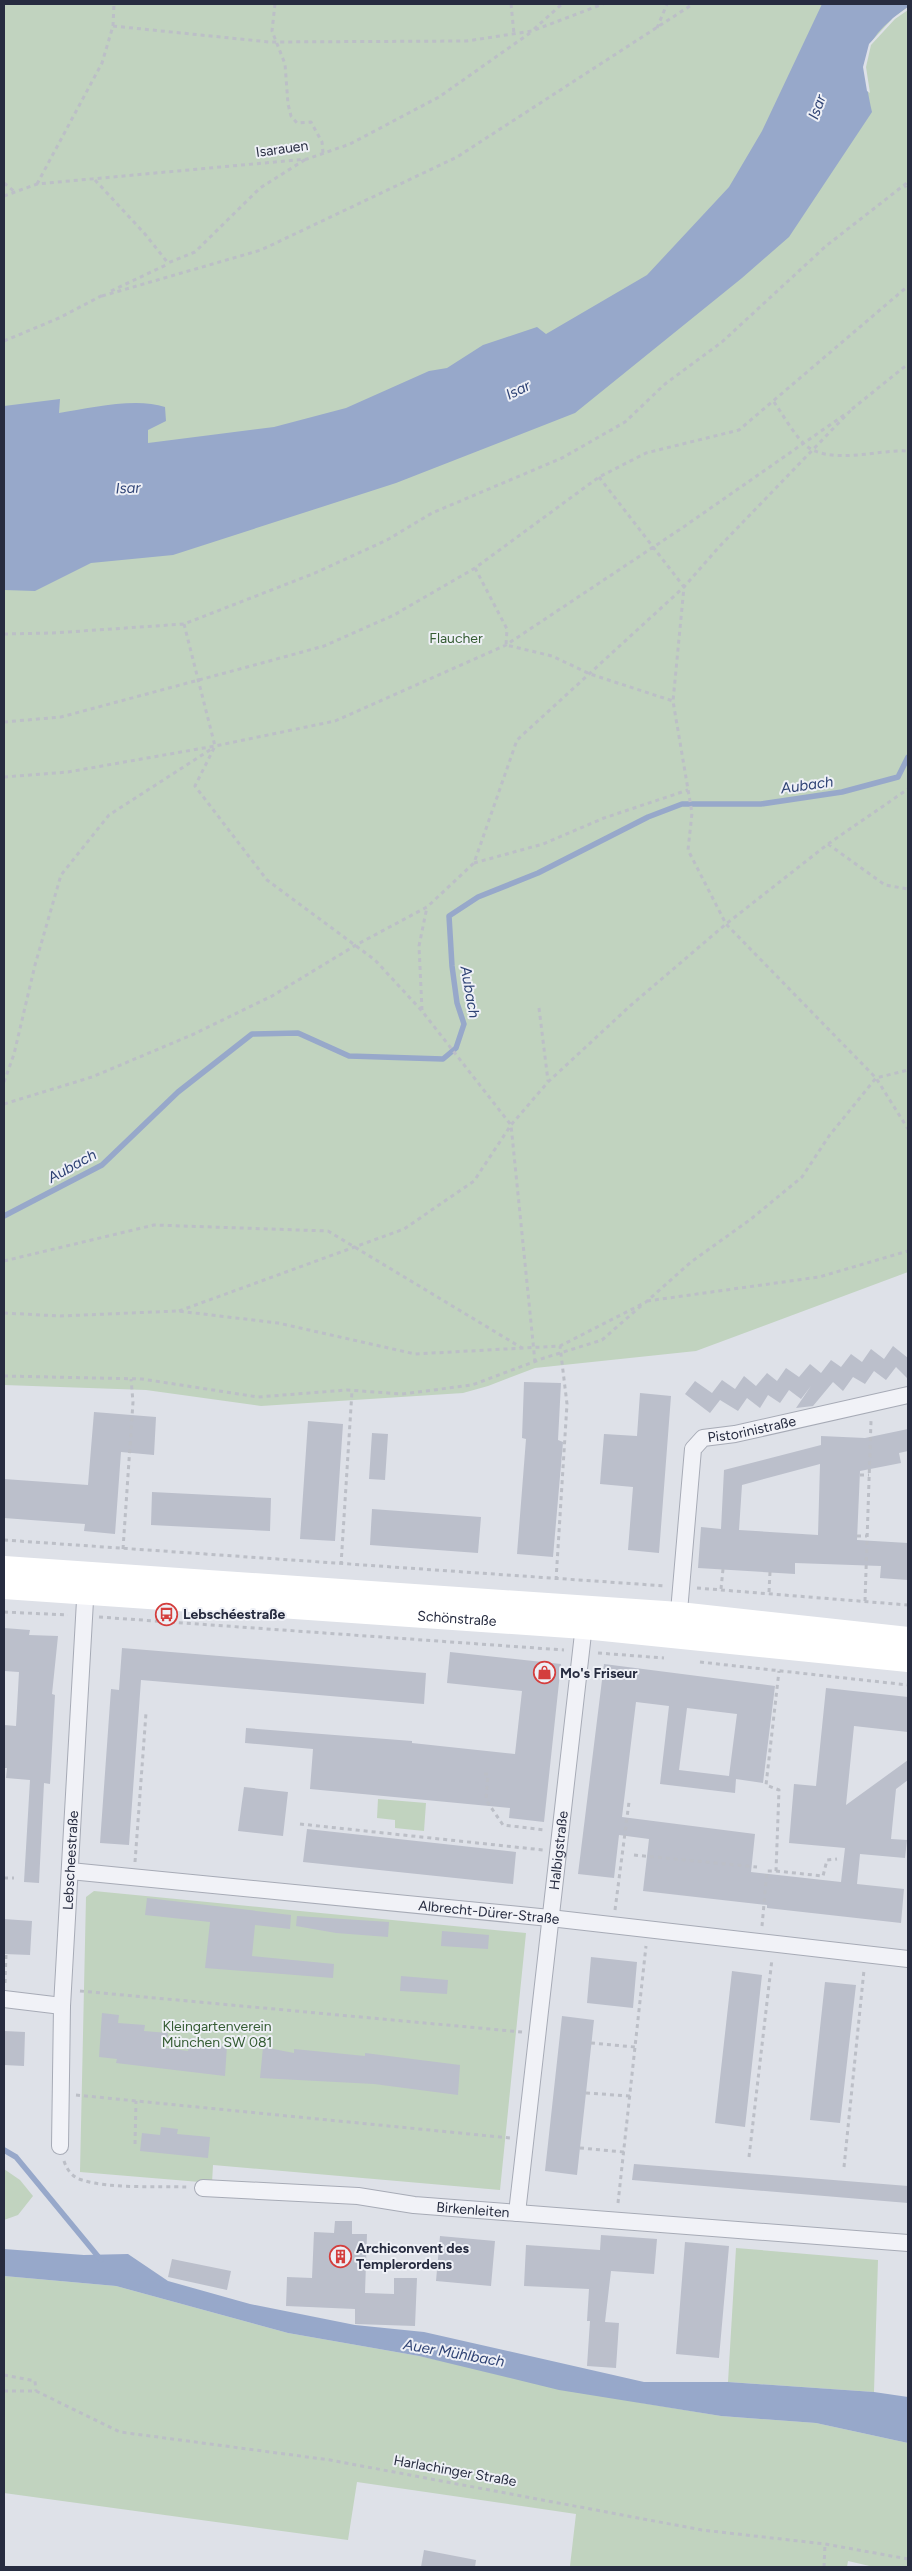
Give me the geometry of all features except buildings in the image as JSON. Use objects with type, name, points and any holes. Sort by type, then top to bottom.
[{"type":"street","name":"Pistorinistraße","points":[[678,1625],[693,1449],[703,1438],[736,1434],[908,1394]]},
{"type":"street","name":"Schönstraße","points":[[4,1568],[86,1583]]},
{"type":"street","name":"Schönstraße","points":[[4,1586],[86,1583],[678,1625],[908,1639]]},
{"type":"street","name":"Lebscheestraße","points":[[60,2146],[62,2006],[86,1583]]},
{"type":"street","name":"Halbigstraße","points":[[517,2213],[585,1617]]},
{"type":"street","name":"Schönstraße","points":[[678,1625],[908,1660]]},
{"type":"street","name":"Albrecht-Dürer-Straße","points":[[70,1871],[550,1918],[908,1959]]},
{"type":"street","points":[[4,1999],[62,2006]]},
{"type":"street","name":"Birkenleiten","points":[[203,2188],[358,2196],[414,2205],[908,2243]]},
{"type":"path","points":[[37,184],[102,63],[113,26],[114,4]]},
{"type":"path","points":[[275,4],[272,31],[285,64],[290,116],[297,123],[311,122],[322,142],[323,153]]},
{"type":"path","points":[[512,4],[514,34]]},
{"type":"path","points":[[532,31],[562,4]]},
{"type":"path","points":[[113,26],[276,42],[467,42],[532,31],[603,4]]},
{"type":"path","points":[[656,29],[667,4]]},
{"type":"path","points":[[102,296],[261,250],[457,157],[693,4]]},
{"type":"path","name":"Isarauen","points":[[4,196],[37,184],[307,159],[350,144],[439,97],[532,31]]},
{"type":"path","points":[[4,341],[60,317],[195,252],[260,188],[307,159]]},
{"type":"path","points":[[95,179],[145,234],[168,264]]},
{"type":"path","points":[[4,634],[53,633],[184,624],[315,574],[387,540],[432,513],[562,458],[625,422],[665,384],[722,342],[826,246],[908,182]]},
{"type":"path","points":[[4,183],[15,192]]},
{"type":"path","points":[[904,184],[908,190]]},
{"type":"path","points":[[4,722],[61,716],[324,646],[394,615],[475,568],[599,477],[646,453],[739,430],[908,286]]},
{"type":"path","points":[[4,777],[68,772],[216,746],[335,721],[506,645],[652,548],[803,443],[853,408],[908,364]]},
{"type":"path","points":[[774,402],[803,443],[813,450],[844,457],[896,450],[908,451]]},
{"type":"path","points":[[474,863],[516,740],[684,587],[718,548],[853,408]]},
{"type":"path","points":[[599,477],[684,587],[673,701],[692,813],[688,850],[726,924],[876,1078],[908,1130]]},
{"type":"path","points":[[475,568],[507,629],[506,645]]},
{"type":"path","points":[[184,624],[216,746],[195,786],[267,880],[356,944],[375,960],[447,1040],[511,1125],[534,1362]]},
{"type":"path","points":[[506,645],[552,656],[590,674],[673,701]]},
{"type":"path","points":[[4,1082],[14,1054],[35,965],[61,875],[109,815],[216,746]]},
{"type":"path","points":[[178,1311],[404,1229],[474,1180],[511,1125],[548,1082],[630,1006],[726,924],[828,844],[908,788]]},
{"type":"path","points":[[4,1104],[92,1078],[194,1034],[272,996],[356,944],[427,907],[474,863],[543,844],[604,818],[688,790]]},
{"type":"path","points":[[828,844],[886,885],[908,889]]},
{"type":"path","points":[[422,1011],[419,946],[427,907]]},
{"type":"path","points":[[539,1008],[548,1082]]},
{"type":"path","points":[[4,1376],[131,1379],[258,1396],[352,1391],[402,1394],[472,1385],[602,1340],[691,1262],[751,1219],[802,1177],[829,1136],[876,1078],[908,1070]]},
{"type":"path","points":[[4,1261],[154,1225],[328,1231],[523,1348]]},
{"type":"path","points":[[4,1313],[60,1316],[178,1311],[278,1323],[415,1354],[533,1348],[560,1346],[646,1302],[820,1277],[908,1251]]},
{"type":"path","points":[[556,1580],[568,1404],[560,1346]]},
{"type":"path","points":[[122,1549],[131,1436],[131,1379]]},
{"type":"path","points":[[341,1565],[352,1391]]},
{"type":"path","points":[[865,1601],[872,1403]]},
{"type":"path","points":[[860,1475],[869,1475]]},
{"type":"path","points":[[857,1536],[867,1536]]},
{"type":"path","points":[[4,1540],[556,1580],[769,1592],[908,1605]]},
{"type":"path","points":[[140,1556],[141,1550]]},
{"type":"path","points":[[186,1554],[186,1559]]},
{"type":"path","points":[[721,1589],[723,1569]]},
{"type":"path","points":[[769,1592],[770,1572]]},
{"type":"path","points":[[4,1612],[85,1616],[666,1658]]},
{"type":"path","points":[[693,1661],[908,1684]]},
{"type":"path","points":[[776,1871],[779,1790],[766,1785],[779,1671]]},
{"type":"path","points":[[136,1855],[146,1713]]},
{"type":"path","points":[[484,1774],[488,1774],[486,1800],[503,1825],[547,1830]]},
{"type":"path","points":[[613,1925],[629,1802]]},
{"type":"path","points":[[300,1824],[545,1850]]},
{"type":"path","points":[[634,1855],[757,1868]]},
{"type":"path","points":[[762,1925],[767,1871],[823,1876],[828,1860],[836,1859]]},
{"type":"path","points":[[4,1878],[14,1878]]},
{"type":"path","points":[[618,2198],[646,1952]]},
{"type":"path","points":[[4,1999],[6,1954]]},
{"type":"path","points":[[749,2157],[771,1964]]},
{"type":"path","points":[[844,2167],[864,1973]]},
{"type":"path","points":[[84,1991],[515,2032]]},
{"type":"path","points":[[591,2043],[635,2047]]},
{"type":"path","points":[[586,2093],[630,2096]]},
{"type":"path","points":[[80,2095],[504,2137]]},
{"type":"path","points":[[135,2144],[136,2101]]},
{"type":"path","points":[[60,2146],[67,2171],[80,2179],[101,2183],[203,2188]]},
{"type":"path","points":[[580,2148],[624,2152]]},
{"type":"path","points":[[4,2375],[35,2381],[36,2391]]},
{"type":"path","name":"Harlachinger Straße","points":[[4,2391],[36,2391],[120,2432],[330,2460],[702,2530],[826,2544],[908,2559]]},
{"type":"path","points":[[824,2567],[826,2544]]},
{"type":"green space","name":"Flaucher","points":[[4,4],[908,4],[908,1272],[696,1351],[535,1368],[488,1386],[463,1393],[261,1406],[146,1390],[4,1385]]},
{"type":"green space","points":[[378,1799],[426,1803],[424,1831],[395,1828],[395,1820],[377,1818]]},
{"type":"green space","name":"Kleingartenverein München SW 081","points":[[94,1891],[526,1933],[500,2190],[213,2165],[212,2183],[80,2172],[86,1897]]},
{"type":"green space","points":[[4,2169],[20,2180],[33,2196],[18,2215],[4,2220]]},
{"type":"green space","points":[[736,2248],[878,2260],[874,2392],[728,2382]]},
{"type":"green space","points":[[4,2276],[116,2286],[288,2333],[419,2356],[642,2403],[721,2416],[816,2423],[908,2443],[908,2567],[874,2567],[848,2561],[847,2567],[570,2566],[576,2514],[357,2482],[348,2540],[4,2493]]},
{"type":"water","name":"Isar","points":[[822,4],[908,4],[908,7],[881,30],[873,40],[868,52],[866,77],[872,112],[789,237],[742,278],[575,413],[396,483],[173,555],[91,563],[35,591],[4,590],[4,406],[60,399],[59,413],[127,403],[153,404],[165,407],[166,421],[148,430],[148,443],[274,427],[346,408],[429,371],[447,368],[483,345],[537,327],[546,334],[647,275],[729,187],[762,131]]},
{"type":"water","name":"Auer Mühlbach","points":[[4,2249],[84,2255],[128,2254],[168,2281],[250,2304],[355,2325],[424,2332],[644,2382],[728,2382],[874,2392],[908,2397],[908,2443],[816,2423],[721,2416],[559,2390],[419,2356],[288,2333],[116,2286],[4,2276]]},
{"type":"pier","points":[[908,7],[908,10],[895,19],[871,45],[866,67],[870,93],[867,91],[863,67],[869,44],[893,18]]},
{"type":"waterway","name":"Aubach","points":[[4,1216],[102,1165],[178,1092],[252,1034],[298,1033],[349,1056],[443,1059],[456,1048],[464,1024],[457,1003],[452,966],[449,916],[478,897],[538,873],[648,817],[682,804],[761,804],[842,792],[898,777],[908,757]]},
{"type":"waterway","points":[[4,2150],[16,2157],[101,2260]]},
{"type":"place","name":"Lebschéestraße","points":[[167,1614]]},
{"type":"place","name":"Mo's Friseur","points":[[544,1673]]},
{"type":"place","name":"Archiconvent des Templerordens","points":[[340,2256]]}]
